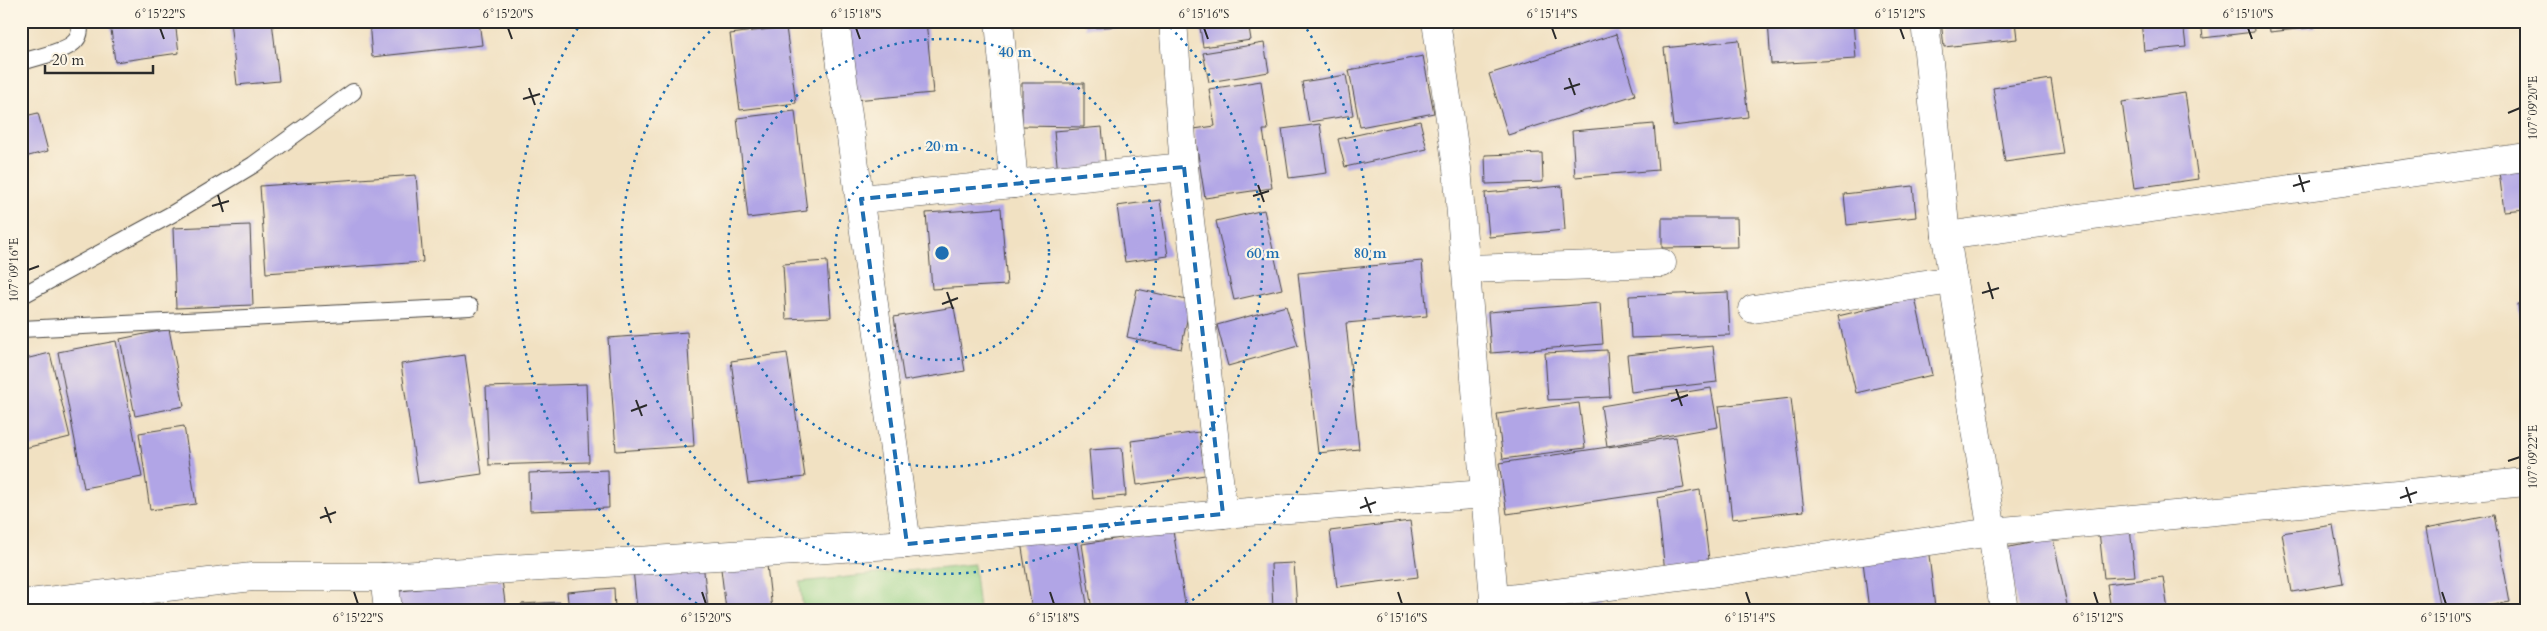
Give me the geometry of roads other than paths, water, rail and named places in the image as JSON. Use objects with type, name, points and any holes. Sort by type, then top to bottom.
[{"type":"street","points":[[836,21],[907,544]]},
{"type":"street","points":[[999,21],[1014,184]]},
{"type":"street","points":[[1173,21],[1184,167],[1223,514]]},
{"type":"street","points":[[1436,21],[1456,168],[1495,605],[1992,532],[2526,482]]},
{"type":"street","points":[[1925,21],[1946,236],[2004,610]]},
{"type":"street","points":[[1946,236],[2526,157]]},
{"type":"street","points":[[860,199],[1184,167]]},
{"type":"street","points":[[1466,268],[1662,263]]},
{"type":"street","points":[[1753,309],[1953,280]]},
{"type":"street","points":[[21,604],[252,577],[384,578],[907,544],[1223,514],[1485,494]]},
{"type":"street","points":[[384,578],[388,610]]},
{"type":"lane","points":[[21,62],[65,48],[76,42],[80,33],[80,21]]},
{"type":"lane","points":[[21,296],[172,214],[253,165],[353,92]]},
{"type":"lane","points":[[21,329],[470,307]]}]
